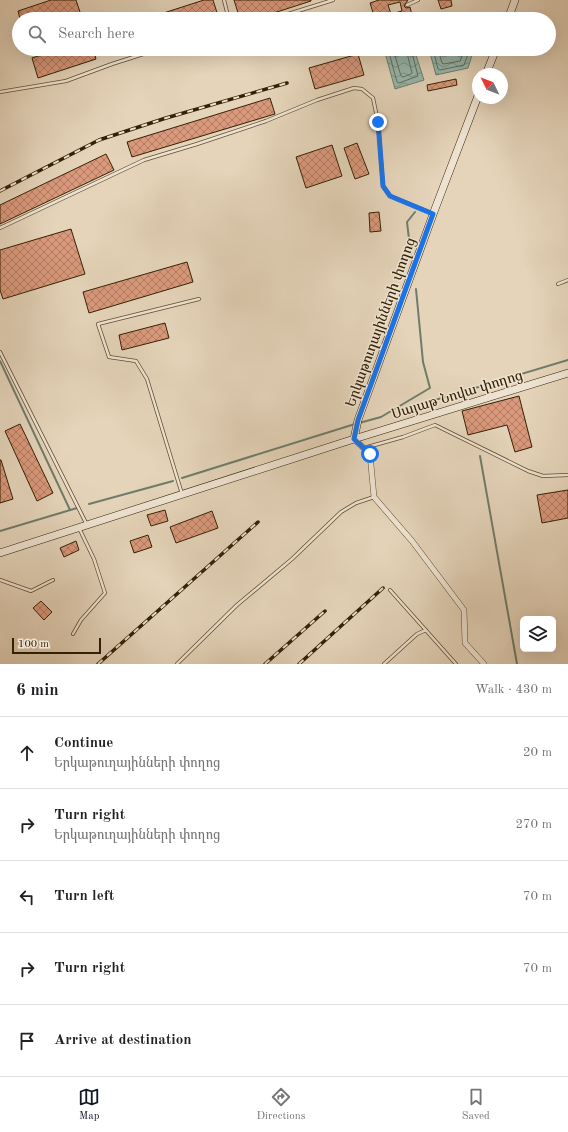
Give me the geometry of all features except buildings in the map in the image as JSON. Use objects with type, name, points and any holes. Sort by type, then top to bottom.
[{"type":"main road","points":[[511,12],[515,0]]},
{"type":"main road","points":[[488,68],[493,56]]},
{"type":"main road","name":"Երկաթուղայինների փողոց","points":[[354,439],[358,420],[475,104]]},
{"type":"main road","name":"Սայաթ Նովա փողոց","points":[[0,553],[354,439],[568,373]]},
{"type":"street","points":[[354,439],[370,454],[374,497],[412,541],[464,610],[464,642],[484,664]]},
{"type":"lane","points":[[224,0],[228,12]]},
{"type":"lane","points":[[294,12],[333,0]]},
{"type":"lane","points":[[407,5],[418,0]]},
{"type":"lane","points":[[0,92],[66,81],[137,56]]},
{"type":"lane","points":[[0,228],[144,160],[266,121],[317,100],[354,88],[362,89],[373,98],[378,122],[383,186],[390,196],[433,214]]},
{"type":"lane","points":[[558,284],[568,280]]},
{"type":"lane","points":[[182,494],[147,379],[136,361],[109,357],[98,324],[199,299]]},
{"type":"lane","points":[[0,352],[87,525]]},
{"type":"lane","points":[[364,448],[404,437],[435,425],[528,471],[543,476],[568,475]]},
{"type":"lane","points":[[177,664],[237,605],[292,559],[342,512],[356,503],[374,497]]},
{"type":"lane","points":[[73,634],[81,620],[105,593],[94,558],[79,528]]},
{"type":"lane","points":[[0,580],[31,591],[53,580]]},
{"type":"lane","points":[[390,590],[456,664]]},
{"type":"lane","points":[[384,664],[417,634],[426,630]]},
{"type":"water","points":[[386,56],[416,56],[424,80],[395,89]]},
{"type":"water","points":[[431,56],[472,56],[468,68],[436,75]]},
{"type":"waterway","points":[[411,256],[407,222],[415,212]]},
{"type":"waterway","points":[[359,423],[381,417],[430,388],[423,362],[416,289]]},
{"type":"waterway","points":[[435,400],[568,360]]},
{"type":"waterway","points":[[0,361],[70,510]]},
{"type":"waterway","points":[[182,478],[355,424]]},
{"type":"waterway","points":[[480,456],[517,664]]},
{"type":"waterway","points":[[89,504],[173,481]]},
{"type":"waterway","points":[[0,531],[77,508]]},
{"type":"railway","points":[[0,191],[99,140],[166,118],[287,83]]},
{"type":"railway","points":[[98,664],[258,522]]},
{"type":"railway","points":[[299,664],[383,588]]},
{"type":"railway","points":[[265,664],[325,611]]},
{"type":"route","points":[[370,454],[354,439],[358,420],[433,214],[390,196],[383,186],[378,122]]}]
